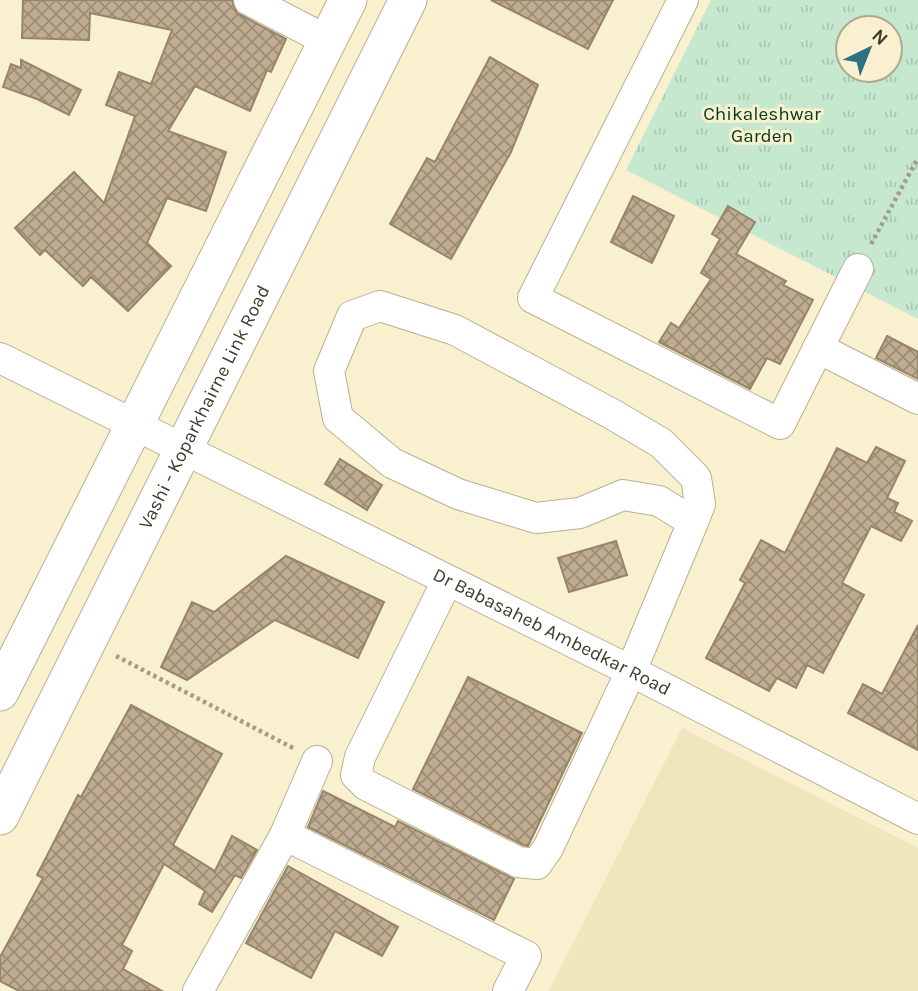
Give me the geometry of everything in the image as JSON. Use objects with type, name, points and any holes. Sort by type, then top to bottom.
[{"type":"main road","points":[[0,692],[348,0]]},
{"type":"main road","name":"Vashi - Koparkhairne Link Road","points":[[0,816],[408,0]]},
{"type":"street","points":[[249,0],[328,41]]},
{"type":"street","points":[[683,0],[533,298],[780,424],[858,270]]},
{"type":"street","points":[[447,581],[360,757],[356,775],[366,785],[518,862],[537,864],[548,848],[631,671],[693,522],[699,504],[696,478],[662,443],[455,330],[380,306],[352,316],[329,371],[338,418],[392,463],[458,494],[536,518],[580,513],[623,495],[659,501],[693,522]]},
{"type":"street","points":[[818,348],[918,399]]},
{"type":"street","name":"Dr Babasaheb Ambedkar Road","points":[[0,358],[631,671],[918,819]]},
{"type":"street","points":[[198,991],[285,835],[317,761]]},
{"type":"street","points":[[285,835],[526,956],[508,991]]},
{"type":"path","points":[[858,270],[918,158]]},
{"type":"path","points":[[87,641],[317,761]]},
{"type":"shaded area","points":[[682,728],[918,848],[918,991],[549,991]]},
{"type":"green space","name":"Chikaleshwar Garden","points":[[711,0],[918,0],[918,319],[626,170]]},
{"type":"building","points":[[23,0],[232,0],[237,13],[286,39],[271,72],[267,70],[250,111],[195,86],[168,131],[226,152],[206,211],[167,198],[147,243],[171,266],[128,311],[91,277],[83,286],[45,250],[40,255],[15,228],[74,172],[104,203],[135,116],[106,105],[119,72],[151,84],[172,30],[90,13],[89,40],[22,38]]},
{"type":"building","points":[[491,0],[613,0],[588,49]]},
{"type":"building","points":[[490,57],[538,85],[511,152],[451,259],[390,224],[427,158],[435,162]]},
{"type":"building","points":[[21,60],[81,90],[69,115],[37,99],[3,87],[11,64],[21,68]]},
{"type":"building","points":[[633,196],[674,216],[652,263],[611,242]]},
{"type":"building","points":[[728,206],[755,222],[736,254],[786,281],[783,285],[813,300],[780,364],[767,358],[750,389],[659,342],[671,323],[679,328],[711,279],[701,273],[720,239],[712,234]]},
{"type":"building","points":[[887,336],[918,352],[918,379],[876,358]]},
{"type":"building","points":[[876,447],[905,461],[887,498],[898,503],[894,512],[912,521],[901,541],[871,526],[842,583],[864,595],[823,673],[807,665],[796,688],[777,678],[769,691],[706,658],[745,583],[740,580],[761,540],[785,553],[837,448],[867,463]]},
{"type":"building","points":[[340,459],[382,485],[367,510],[325,484]]},
{"type":"building","points":[[616,541],[627,575],[569,592],[558,558]]},
{"type":"building","points":[[286,556],[384,602],[358,658],[275,620],[187,680],[161,667],[192,602],[214,612]]},
{"type":"building","points":[[918,625],[918,750],[848,713],[863,684],[882,694]]},
{"type":"building","points":[[468,677],[582,733],[528,846],[413,789]]},
{"type":"building","points":[[131,705],[222,754],[173,845],[215,871],[232,836],[257,850],[241,878],[235,875],[212,912],[199,904],[205,891],[164,864],[122,945],[132,951],[123,969],[162,991],[19,991],[0,981],[0,957],[43,878],[37,875],[78,795],[81,797]]},
{"type":"building","points":[[323,791],[395,827],[398,821],[514,879],[494,920],[308,827]]},
{"type":"building","points":[[288,866],[398,927],[382,956],[335,931],[311,978],[246,943]]}]
